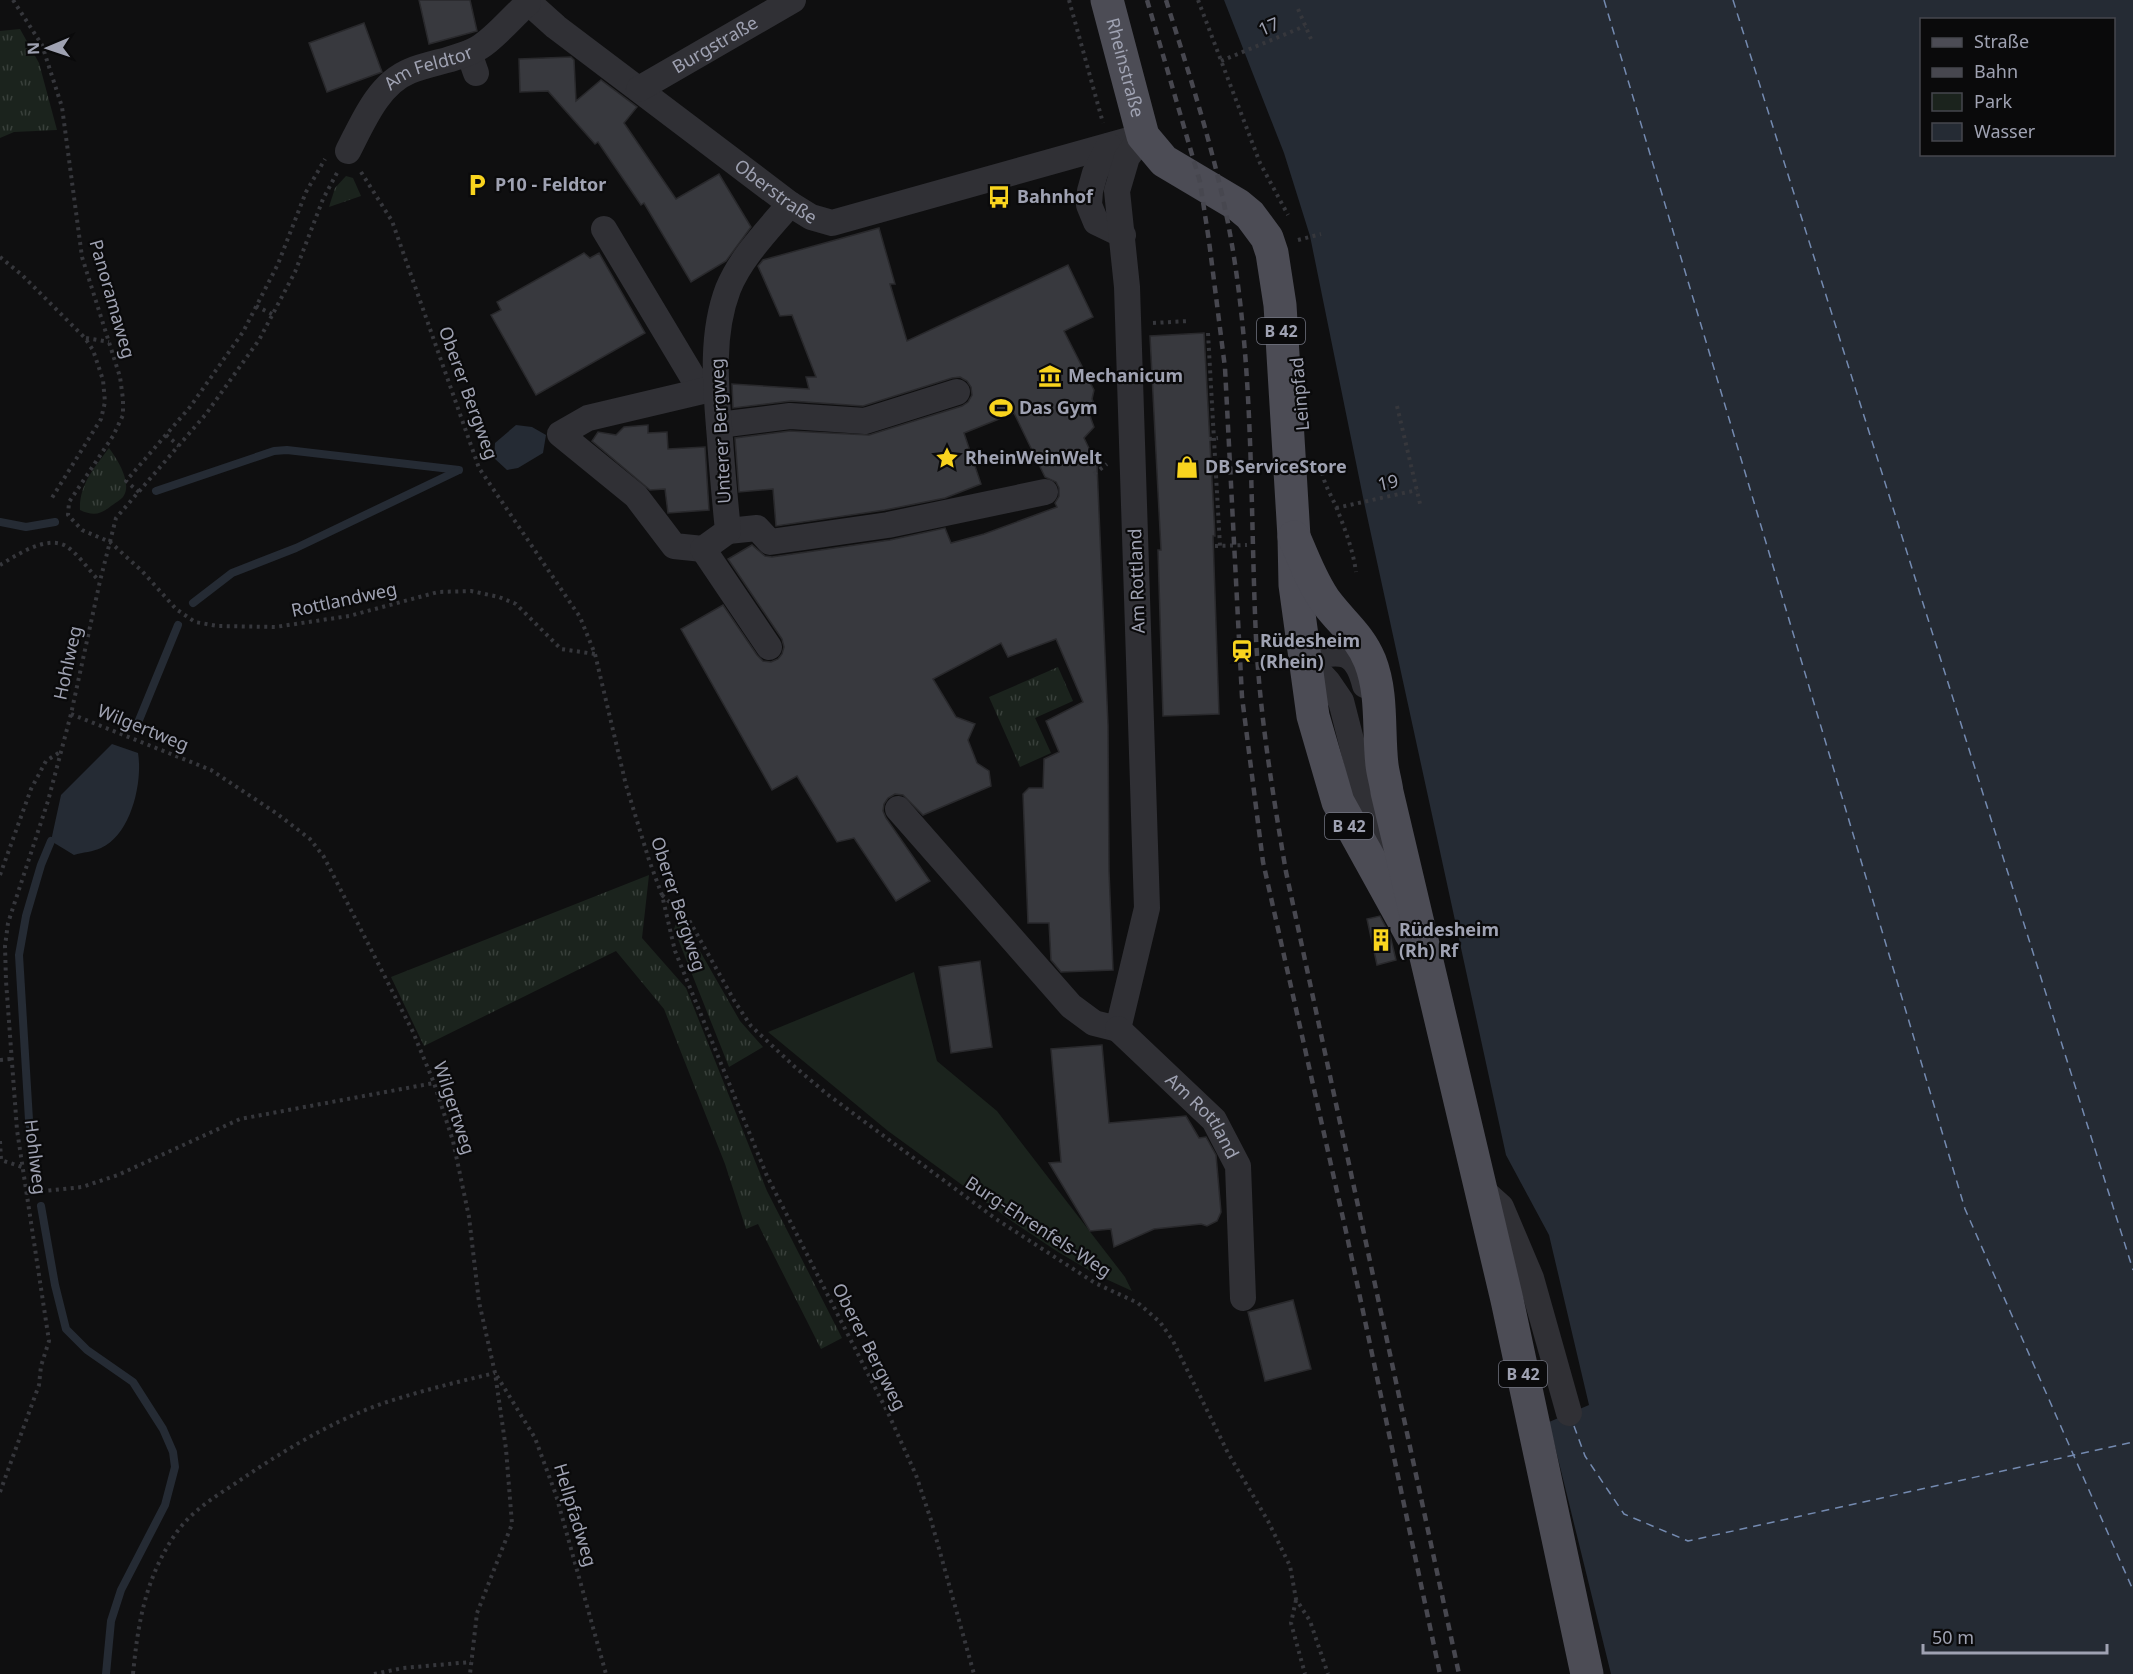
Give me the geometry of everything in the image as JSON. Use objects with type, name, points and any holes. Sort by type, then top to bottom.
[{"type":"main road","name":"Rheinstraße","points":[[1107,0],[1143,136]]},
{"type":"main road","name":"B 42","points":[[1143,136],[1164,161],[1238,205],[1254,220],[1266,238],[1272,253],[1280,305],[1295,585],[1313,716],[1338,802],[1410,933],[1432,979]]},
{"type":"main road","name":"B 42","points":[[1294,537],[1314,582],[1327,603],[1352,630],[1363,647],[1371,663],[1377,686],[1381,752],[1387,792],[1482,1191],[1587,1674]]},
{"type":"street","name":"Burgstraße","points":[[639,89],[793,0]]},
{"type":"street","name":"Oberstraße","points":[[527,1],[556,27],[790,204],[811,217],[832,223],[1143,136]]},
{"type":"street","name":"Am Feldtor","points":[[337,154],[382,92],[395,79],[409,71],[473,63],[482,46],[527,1]]},
{"type":"street","name":"Am Rottland","points":[[1118,1029],[1147,908],[1127,299],[1118,191],[1127,157],[1143,136]]},
{"type":"street","points":[[1109,146],[1095,173],[1089,205],[1096,222],[1123,235]]},
{"type":"street","name":"Unterer Bergweg","points":[[728,531],[718,425],[708,389],[717,333],[729,288],[741,265],[790,204]]},
{"type":"street","points":[[604,229],[708,389],[588,418],[560,434],[636,496],[674,546],[703,549],[728,531],[757,528],[770,542],[888,525],[1045,492]]},
{"type":"street","points":[[718,425],[790,416],[865,421],[957,392]]},
{"type":"street","points":[[703,549],[770,647]]},
{"type":"street","points":[[1305,657],[1340,653],[1354,659],[1361,669],[1381,752]]},
{"type":"street","name":"Am Rottland","points":[[898,809],[1071,1006],[1094,1023],[1118,1029],[1214,1120],[1238,1166],[1243,1298]]},
{"type":"street","points":[[1482,1191],[1501,1207],[1531,1278],[1569,1413]]},
{"type":"path","name":"Panoramaweg","points":[[13,0],[42,45],[62,107],[82,257],[120,377],[123,415],[113,436],[69,502],[68,509],[68,515],[82,530],[110,542]]},
{"type":"path","points":[[1069,0],[1109,146]]},
{"type":"path","points":[[1198,0],[1260,163],[1273,186]]},
{"type":"path","points":[[1298,9],[1311,39]]},
{"type":"path","name":"17","points":[[1221,61],[1305,26]]},
{"type":"path","points":[[139,492],[126,481],[190,406],[236,342],[278,264],[306,192],[337,154]]},
{"type":"path","name":"Hohlweg","points":[[0,1492],[39,1385],[41,1366],[49,1341],[22,1167],[11,1059],[5,946],[8,922],[48,801],[71,714],[116,518],[206,414],[259,340],[295,272],[323,199],[337,154]]},
{"type":"path","name":"Oberer Bergweg","points":[[337,154],[392,221],[479,468],[580,616],[595,654],[626,785],[662,895],[675,951],[766,1176],[884,1405],[916,1475],[931,1520],[974,1674]]},
{"type":"path","points":[[1298,240],[1321,234]]},
{"type":"path","points":[[0,257],[30,282],[86,338],[93,350],[103,380],[105,402],[101,419],[50,501]]},
{"type":"path","points":[[256,306],[272,314]]},
{"type":"path","points":[[1156,323],[1188,321]]},
{"type":"path","points":[[1208,333],[1217,546],[1247,545]]},
{"type":"path","points":[[86,338],[110,342]]},
{"type":"path","points":[[1397,406],[1421,508]]},
{"type":"path","points":[[166,435],[179,446]]},
{"type":"path","points":[[1320,459],[1323,482],[1336,508],[1354,556],[1356,572]]},
{"type":"path","name":"19","points":[[1336,508],[1417,490]]},
{"type":"path","name":"Rottlandweg","points":[[110,542],[142,571],[176,609],[195,622],[218,627],[275,627],[349,616],[438,592],[471,591],[499,597],[516,604],[561,649],[595,654]]},
{"type":"path","points":[[0,566],[19,554],[41,545],[54,543],[66,546],[100,581]]},
{"type":"path","name":"Wilgertweg","points":[[71,714],[212,770],[310,839],[324,857],[413,1032],[434,1083],[455,1152],[469,1217],[478,1302],[495,1373],[506,1449],[512,1524],[477,1613],[470,1674]]},
{"type":"path","points":[[0,875],[31,789],[46,761],[60,752]]},
{"type":"path","name":"Burg-Ehrenfels-Weg","points":[[662,895],[689,920],[751,1026],[795,1067],[827,1094],[996,1219],[1095,1283],[1138,1303],[1160,1322],[1173,1341],[1228,1453],[1268,1521],[1290,1566],[1296,1599],[1310,1621],[1328,1674]]},
{"type":"path","points":[[0,1060],[11,1059]]},
{"type":"path","points":[[26,1193],[82,1187],[118,1175],[240,1119],[434,1083]]},
{"type":"path","points":[[0,1141],[1,1160],[22,1167]]},
{"type":"path","points":[[133,1674],[142,1605],[151,1579],[174,1536],[188,1517],[251,1472],[343,1421],[383,1403],[449,1383],[495,1373]]},
{"type":"path","name":"Hellpfadweg","points":[[495,1373],[536,1438],[556,1495],[606,1674]]},
{"type":"path","points":[[1296,1599],[1292,1623],[1305,1674]]},
{"type":"path","points":[[374,1674],[403,1668],[471,1662]]},
{"type":"green space","points":[[20,29],[39,63],[57,130],[14,132],[0,138],[0,31]]},
{"type":"green space","points":[[346,176],[353,178],[361,196],[329,207],[335,188]]},
{"type":"green space","points":[[109,448],[120,465],[125,478],[126,491],[123,497],[100,513],[93,514],[80,510],[85,485]]},
{"type":"green space","points":[[1058,667],[1073,701],[1035,718],[1051,753],[1020,767],[989,697]]},
{"type":"green space","points":[[649,875],[642,938],[686,988],[767,1191],[842,1338],[821,1349],[758,1224],[746,1229],[725,1164],[664,1009],[616,951],[424,1046],[391,977]]},
{"type":"green space","points":[[680,922],[685,925],[740,1021],[763,1047],[729,1067],[674,929]]},
{"type":"green space","points":[[914,972],[937,1061],[997,1111],[1125,1277],[1132,1291],[1097,1275],[1013,1222],[888,1131],[768,1032]]},
{"type":"water","points":[[1224,0],[2133,0],[2133,1674],[1611,1674],[1549,1422],[1589,1405],[1549,1235],[1506,1155],[1364,502],[1310,236],[1284,153]]},
{"type":"water","points":[[516,425],[532,427],[546,435],[543,453],[518,468],[507,470],[494,458],[495,443]]},
{"type":"water","points":[[112,744],[138,753],[139,778],[133,806],[120,832],[111,841],[98,849],[74,855],[51,841],[61,795]]},
{"type":"building","points":[[419,0],[470,0],[477,31],[429,44]]},
{"type":"building","points":[[364,23],[382,72],[327,92],[309,43]]},
{"type":"building","points":[[571,57],[574,60],[576,101],[601,80],[637,107],[624,123],[676,199],[719,174],[751,227],[726,261],[691,282],[644,203],[641,205],[598,142],[595,144],[548,91],[520,92],[519,59]]},
{"type":"building","points":[[879,228],[895,284],[890,284],[907,341],[1068,265],[1093,317],[1064,331],[1094,390],[1092,399],[1096,408],[1089,413],[1094,427],[1084,438],[1097,465],[1108,725],[1109,871],[1113,970],[1061,972],[1051,960],[1049,923],[1028,923],[1023,794],[1029,788],[1043,788],[1044,759],[1059,752],[1046,721],[1083,702],[1056,639],[1008,657],[1001,643],[933,679],[956,717],[975,724],[968,740],[977,763],[989,771],[991,786],[923,815],[903,795],[895,794],[888,798],[883,811],[886,818],[930,881],[896,901],[854,838],[837,842],[797,776],[772,790],[681,629],[723,605],[757,655],[763,661],[771,662],[782,654],[784,647],[782,639],[728,559],[752,545],[765,556],[772,557],[890,540],[945,528],[951,543],[984,534],[1057,507],[1055,503],[1059,496],[1059,488],[1056,482],[1045,477],[1014,413],[964,433],[981,484],[945,498],[885,510],[776,526],[773,489],[739,492],[735,438],[790,431],[869,435],[962,406],[972,395],[967,381],[960,377],[863,406],[791,401],[733,408],[732,384],[809,389],[806,377],[816,377],[792,315],[780,316],[758,266],[763,260]]},
{"type":"building","points":[[584,253],[590,258],[599,253],[645,333],[536,395],[491,315],[501,310],[497,302]]},
{"type":"building","points":[[1204,333],[1215,536],[1213,536],[1219,714],[1163,716],[1158,550],[1161,550],[1150,336]]},
{"type":"building","points":[[648,425],[648,433],[667,432],[668,449],[705,447],[709,510],[668,513],[665,489],[650,490],[592,441],[598,432],[616,435],[624,427]]},
{"type":"building","name":"Rüdesheim (Rh) Rf","points":[[1380,916],[1390,935],[1396,960],[1377,965],[1367,919]]},
{"type":"building","points":[[980,961],[992,1047],[951,1053],[939,967]]},
{"type":"building","points":[[1102,1045],[1109,1123],[1186,1116],[1199,1138],[1206,1137],[1216,1155],[1221,1212],[1217,1221],[1207,1226],[1201,1224],[1154,1229],[1114,1247],[1111,1229],[1090,1231],[1049,1163],[1061,1162],[1051,1049]]},
{"type":"building","points":[[1293,1300],[1311,1369],[1265,1381],[1248,1312]]},
{"type":"waterway","points":[[156,491],[274,451],[287,450],[459,470]]},
{"type":"waterway","points":[[193,603],[232,573],[296,548],[457,471]]},
{"type":"waterway","points":[[0,522],[26,527],[55,522]]},
{"type":"waterway","points":[[137,725],[178,625]]},
{"type":"waterway","points":[[37,1172],[29,1120],[19,955],[26,916],[41,865],[51,841]]},
{"type":"waterway","points":[[41,1206],[55,1285],[66,1329],[87,1350],[133,1382],[163,1429],[173,1452],[175,1467],[165,1505],[121,1590],[111,1621],[106,1674]]},
{"type":"ferry route","points":[[1604,0],[1965,1209],[2133,1590]]},
{"type":"ferry route","points":[[1733,0],[2133,1270]]},
{"type":"ferry route","points":[[1574,1426],[1585,1456],[1624,1514],[1688,1541],[2133,1442]]},
{"type":"railway","points":[[1147,0],[1200,182],[1209,241],[1225,368],[1242,697],[1263,862],[1347,1236],[1440,1674]]},
{"type":"railway","points":[[1166,0],[1203,121],[1219,183],[1239,294],[1248,392],[1258,668],[1268,756],[1286,872],[1459,1674]]},
{"type":"place","name":"P10 - Feldtor","points":[[477,185]]},
{"type":"place","name":"Bahnhof","points":[[999,197]]},
{"type":"place","name":"Mechanicum","points":[[1050,376]]},
{"type":"place","name":"Das Gym","points":[[1001,408]]},
{"type":"place","name":"RheinWeinWelt","points":[[947,458]]},
{"type":"place","name":"DB ServiceStore","points":[[1187,467]]},
{"type":"place","name":"Rüdesheim (Rhein)","points":[[1242,651]]},
{"type":"place","name":"Rüdesheim (Rh) Rf","points":[[1381,940]]}]
